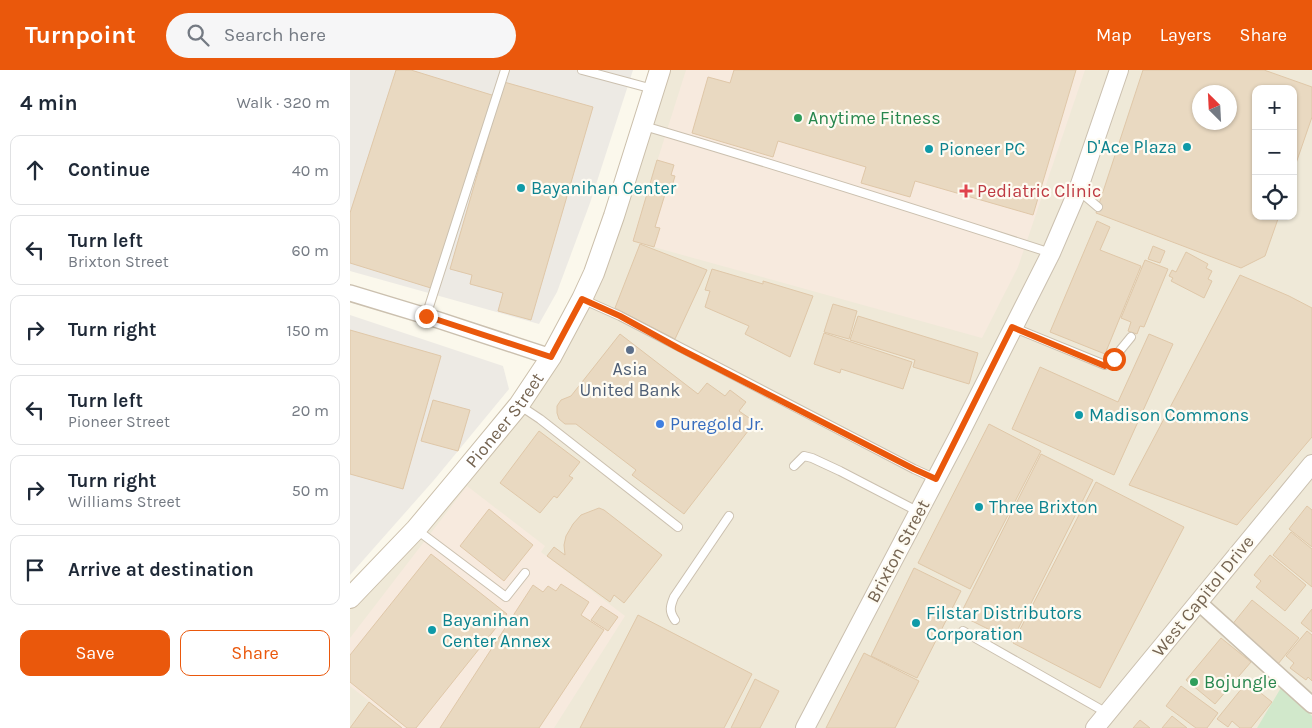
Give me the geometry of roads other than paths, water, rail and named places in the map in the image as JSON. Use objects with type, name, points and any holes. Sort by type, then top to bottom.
[{"type":"main road","name":"Pioneer Street","points":[[350,598],[416,528],[519,405],[551,357],[582,299],[614,216],[660,70]]},
{"type":"street","name":"Brixton Street","points":[[805,728],[919,512],[1051,253],[1078,190],[1118,70]]},
{"type":"street","points":[[350,293],[551,357]]},
{"type":"street","name":"West Capitol Drive","points":[[1096,728],[1312,464]]},
{"type":"street","points":[[1198,602],[1312,705]]},
{"type":"lane","points":[[426,316],[505,70]]},
{"type":"lane","points":[[582,70],[592,71],[654,89]]},
{"type":"lane","points":[[642,125],[1051,253]]},
{"type":"lane","points":[[1078,190],[1098,207]]},
{"type":"lane","points":[[582,299],[620,316],[936,479]]},
{"type":"lane","points":[[1012,327],[1105,366],[1114,359],[1131,337]]},
{"type":"lane","points":[[519,405],[678,527]]},
{"type":"lane","points":[[794,466],[804,456],[812,458],[919,512]]},
{"type":"lane","points":[[675,620],[670,614],[670,607],[674,597],[729,516]]},
{"type":"lane","points":[[416,528],[506,597],[525,573]]},
{"type":"lane","points":[[963,630],[1107,713]]},
{"type":"place","name":"Anytime Fitness","points":[[798,118]]},
{"type":"place","name":"D'Ace Plaza","points":[[1187,147]]},
{"type":"place","name":"Pioneer PC","points":[[929,149]]},
{"type":"place","name":"Bayanihan Center","points":[[521,188]]},
{"type":"place","name":"Pediatric Clinic","points":[[966,191]]},
{"type":"place","name":"Asia United Bank","points":[[630,350]]},
{"type":"place","name":"Madison Commons","points":[[1079,415]]},
{"type":"place","name":"Puregold Jr.","points":[[660,424]]},
{"type":"place","name":"Three Brixton","points":[[979,507]]},
{"type":"place","name":"Filstar Distributors Corporation","points":[[916,623]]},
{"type":"place","name":"Bayanihan Center Annex","points":[[432,630]]},
{"type":"place","name":"Bojungle","points":[[1194,682]]}]
